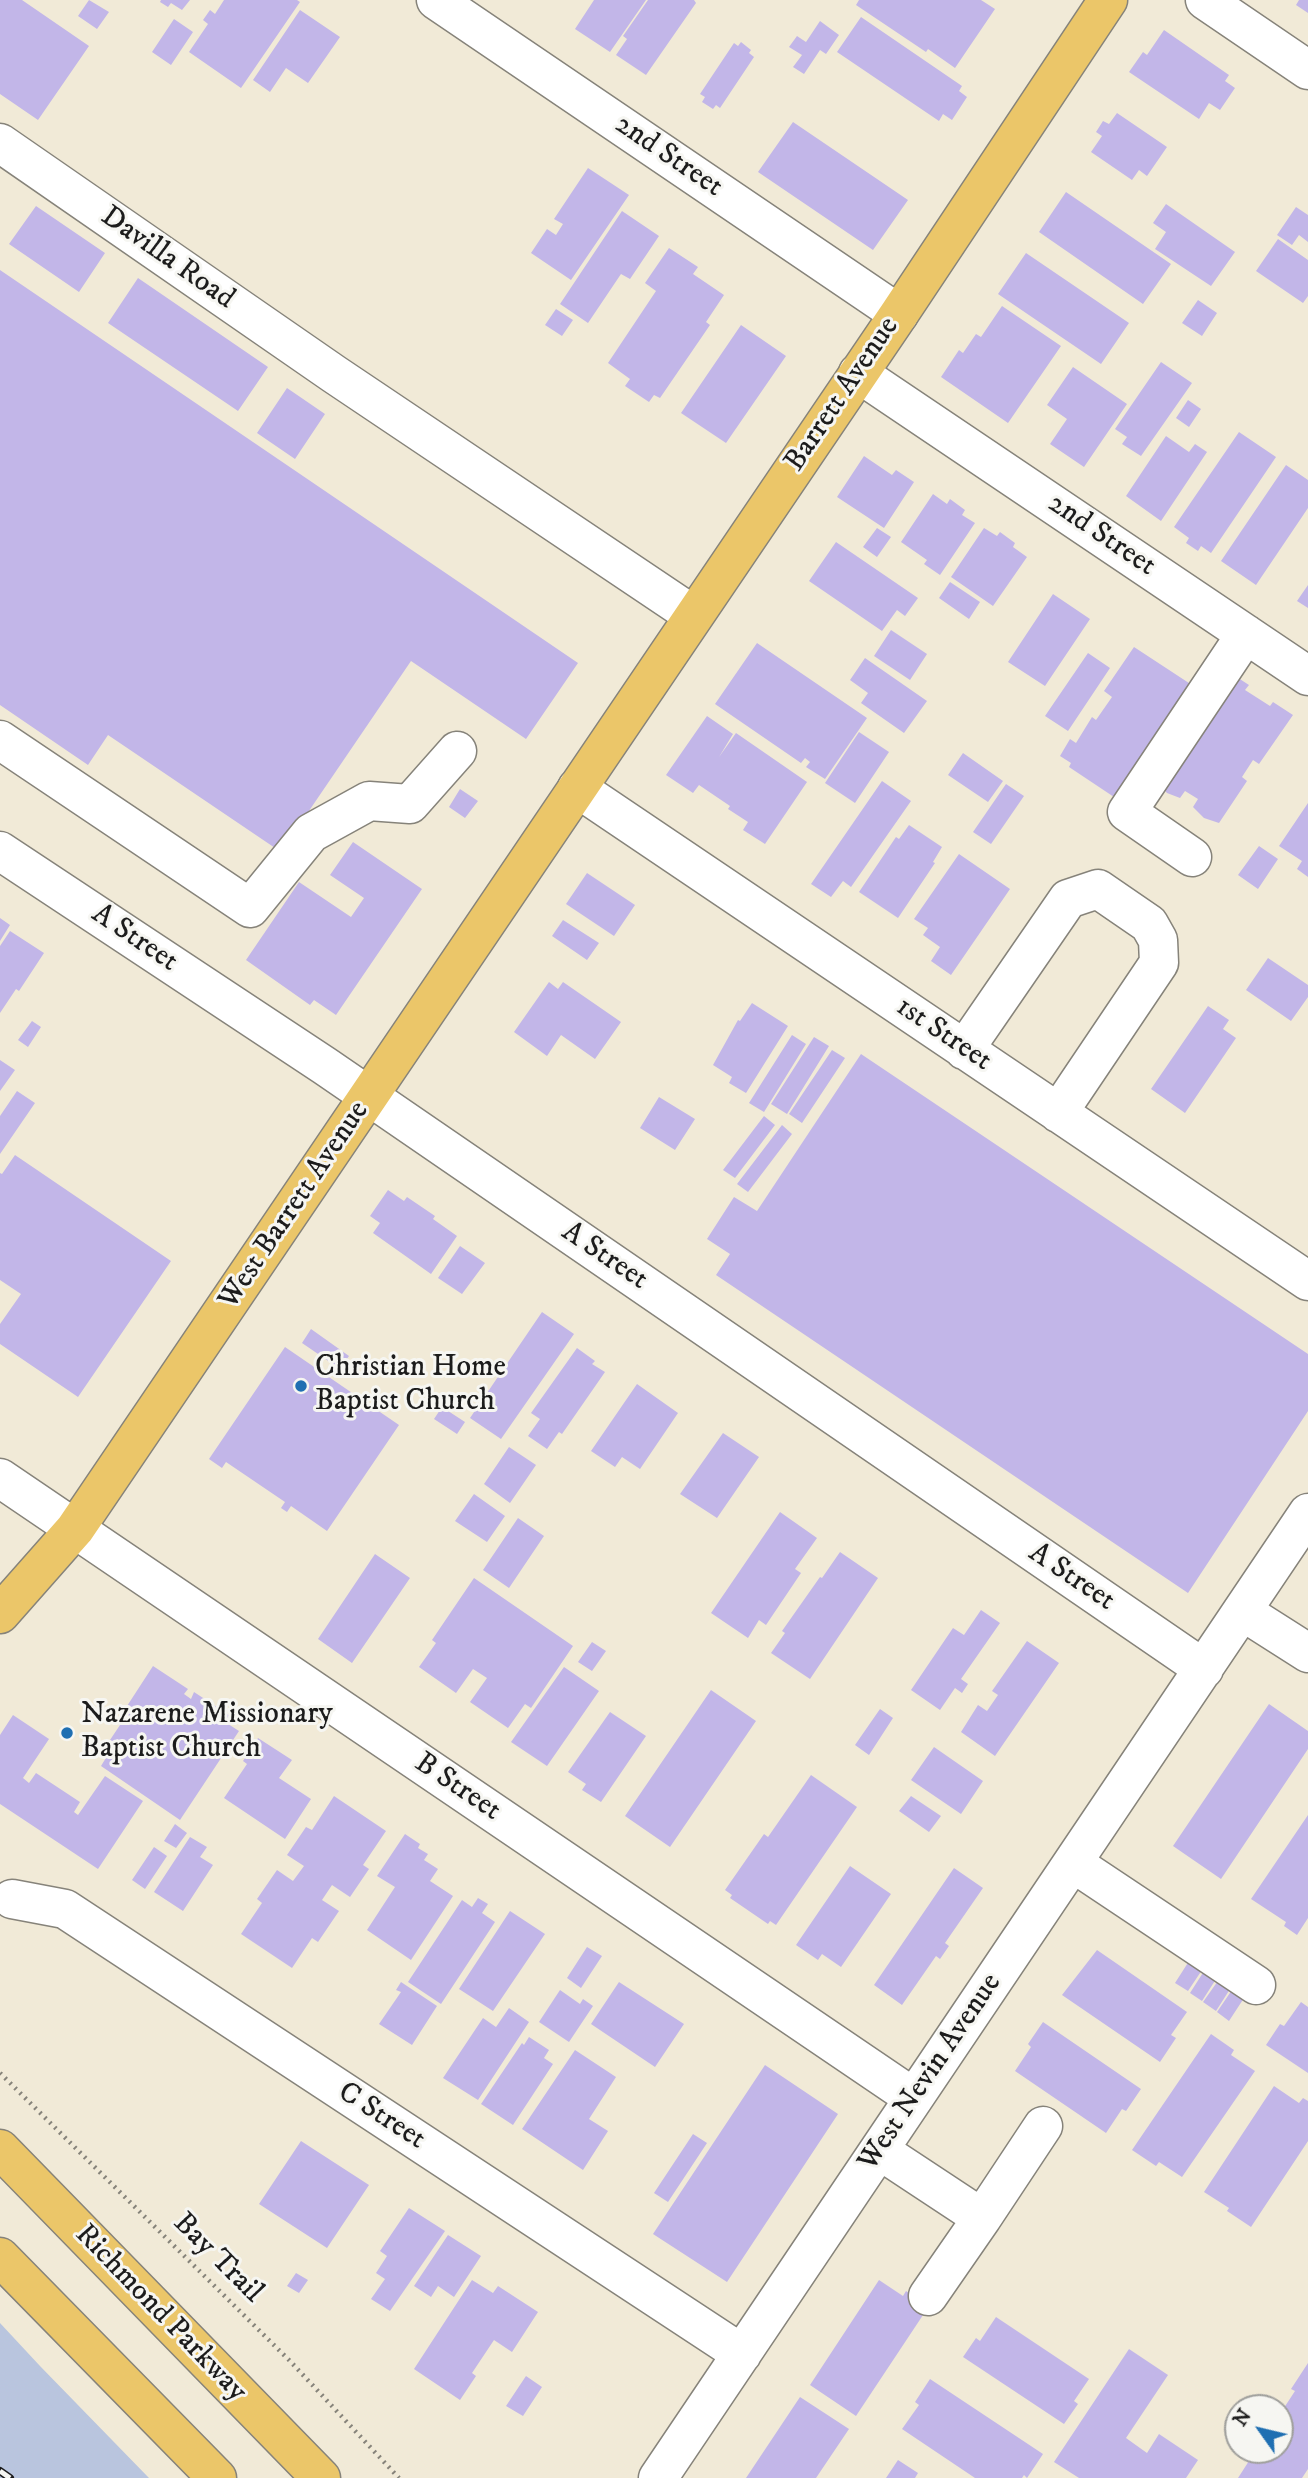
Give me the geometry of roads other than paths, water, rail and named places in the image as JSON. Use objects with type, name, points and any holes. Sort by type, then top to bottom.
[{"type":"main road","name":"Barrett Avenue","points":[[577,789],[1108,0]]},
{"type":"main road","name":"West Barrett Avenue","points":[[0,1614],[75,1529],[577,789]]},
{"type":"main road","name":"Richmond Parkway","points":[[0,2149],[321,2478]]},
{"type":"main road","points":[[0,2258],[217,2478]]},
{"type":"street","name":"2nd Street","points":[[436,0],[899,314]]},
{"type":"street","points":[[1205,0],[1308,69]]},
{"type":"street","name":"Davilla Road","points":[[0,143],[334,374],[693,615]]},
{"type":"street","name":"2nd Street","points":[[858,373],[1308,676]]},
{"type":"street","points":[[1192,857],[1126,812],[1246,634]]},
{"type":"street","points":[[0,740],[250,908],[311,833],[369,801],[411,804],[457,751]]},
{"type":"street","name":"1st Street","points":[[577,789],[1308,1282]]},
{"type":"street","name":"A Street","points":[[0,851],[369,1096],[1204,1669]]},
{"type":"street","points":[[964,1050],[1068,899],[1098,889],[1149,924],[1158,940],[1159,962],[1058,1112]]},
{"type":"street","name":"B Street","points":[[0,1478],[914,2098]]},
{"type":"street","name":"West Nevin Avenue","points":[[658,2478],[1308,1513]]},
{"type":"street","points":[[1242,1611],[1308,1653]]},
{"type":"street","points":[[1073,1863],[1256,1985]]},
{"type":"street","name":"C Street","points":[[12,1899],[65,1909],[741,2354]]},
{"type":"street","points":[[928,2296],[1043,2126]]},
{"type":"street","points":[[879,2150],[982,2218]]},
{"type":"railway","points":[[0,2471],[10,2478]]},
{"type":"place","name":"Christian Home Baptist Church","points":[[301,1386]]},
{"type":"place","name":"Nazarene Missionary Baptist Church","points":[[67,1733]]}]
